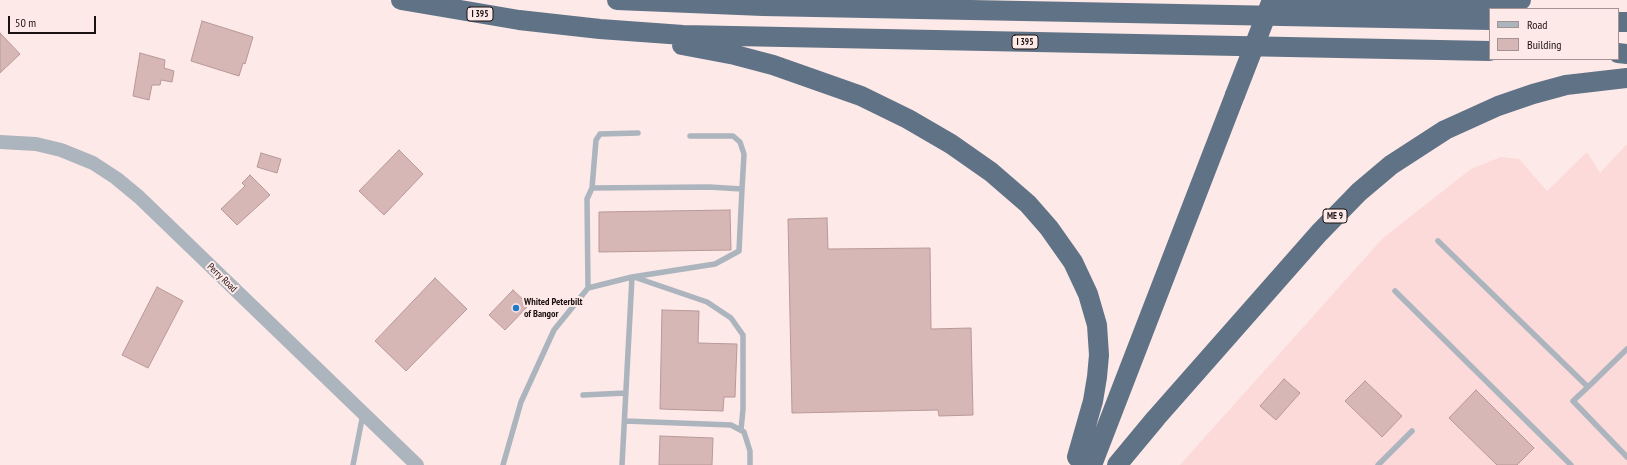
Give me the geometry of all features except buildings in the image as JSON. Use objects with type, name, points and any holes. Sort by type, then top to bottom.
[{"type":"highway","name":"I 395","points":[[401,0],[476,14],[560,25],[642,33],[725,36],[1489,51]]},
{"type":"highway","points":[[617,0],[741,5],[1489,20]]},
{"type":"highway","points":[[1228,94],[1258,0]]},
{"type":"highway","points":[[1084,461],[1228,94],[1272,0]]},
{"type":"highway","points":[[1128,13],[1200,5],[1251,3],[1520,0]]},
{"type":"highway","points":[[560,25],[735,55],[810,76],[861,96],[908,118],[964,153],[1004,183],[1038,216],[1066,251],[1084,283],[1095,314],[1099,340],[1099,367],[1084,461]]},
{"type":"highway","name":"ME 9","points":[[1117,465],[1151,423],[1319,233],[1360,192],[1392,165],[1445,130],[1498,106],[1533,94],[1566,86],[1627,78]]},
{"type":"street","name":"Perry Road","points":[[0,142],[36,144],[61,150],[93,163],[116,178],[139,197],[416,465]]},
{"type":"lane","points":[[588,288],[587,199],[592,188],[596,140],[600,134],[638,133]]},
{"type":"lane","points":[[503,465],[521,402],[554,330],[588,288],[632,276],[715,264],[739,251],[744,154],[740,142],[733,136],[690,136]]},
{"type":"lane","points":[[592,188],[709,186],[742,189]]},
{"type":"lane","points":[[1438,240],[1588,387]]},
{"type":"lane","points":[[622,465],[632,276]]},
{"type":"lane","points":[[632,276],[707,302],[731,318],[743,335],[743,409],[741,430]]},
{"type":"lane","points":[[1395,291],[1571,465]]},
{"type":"lane","points":[[1627,349],[1573,401],[1627,457]]},
{"type":"lane","points":[[582,396],[626,393]]},
{"type":"lane","points":[[353,465],[364,414]]},
{"type":"lane","points":[[625,421],[731,425],[744,432],[750,451],[750,465]]},
{"type":"lane","points":[[1378,465],[1412,431]]},
{"type":"shaded area","points":[[1627,144],[1627,465],[1180,465],[1383,238],[1471,169],[1501,157],[1519,159],[1547,191],[1587,152],[1600,173]]},
{"type":"place","name":"Whited Peterbilt of Bangor","points":[[516,308]]}]
